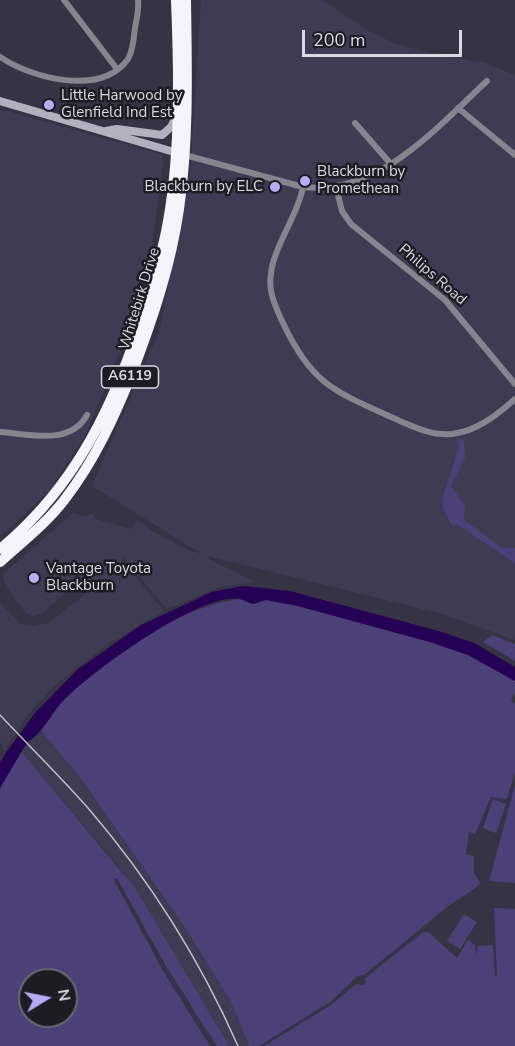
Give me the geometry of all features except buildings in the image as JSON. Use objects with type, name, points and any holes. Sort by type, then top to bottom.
[{"type":"highway","name":"Whitebirk Drive","points":[[0,549],[37,516],[59,491],[90,445],[105,414],[152,288],[166,230],[180,154],[176,117],[176,0]]},
{"type":"highway","name":"Whitebirk Drive","points":[[0,562],[64,501],[96,453],[114,418],[161,290],[176,229],[186,0]]},
{"type":"street","points":[[64,0],[117,69]]},
{"type":"street","points":[[0,57],[37,76],[75,81],[98,78],[117,69],[129,57],[138,0]]},
{"type":"street","points":[[0,100],[180,154],[303,187],[321,189],[363,181],[406,154],[487,81]]},
{"type":"street","points":[[458,108],[515,155]]},
{"type":"street","points":[[105,131],[117,129],[162,135],[171,127],[176,117]]},
{"type":"street","points":[[355,123],[390,163]]},
{"type":"street","points":[[303,187],[301,199],[273,263],[270,282],[274,302],[281,319],[297,352],[311,370],[346,396],[417,428],[442,434],[464,431],[481,425],[515,399]]},
{"type":"street","name":"Philips Road","points":[[336,187],[342,211],[351,224],[445,300],[515,384]]},
{"type":"street","points":[[0,432],[56,436],[71,433],[81,426],[87,415]]},
{"type":"shaded area","points":[[201,0],[322,0],[367,30],[394,43],[426,52],[486,63],[515,75],[515,640],[442,614],[207,556],[212,561],[256,582],[221,587],[167,609],[124,558],[122,560],[164,611],[106,645],[52,688],[27,716],[4,751],[0,741],[0,602],[20,624],[33,626],[49,623],[90,590],[81,581],[42,613],[33,616],[27,614],[15,600],[3,580],[4,573],[73,513],[84,516],[93,514],[95,519],[131,529],[137,519],[152,531],[186,549],[202,554],[92,486],[159,332],[190,174]]},
{"type":"shaded area","points":[[0,109],[164,155],[151,255],[134,318],[86,434],[50,490],[0,537]]},
{"type":"shaded area","points":[[457,438],[464,441],[465,459],[451,486],[465,506],[464,520],[502,548],[515,548],[515,563],[457,524],[453,527],[443,509],[442,500],[459,447]]},
{"type":"shaded area","points":[[243,586],[290,591],[442,632],[474,643],[515,667],[515,681],[468,655],[430,642],[298,606],[266,600],[253,604],[240,599],[222,600],[199,608],[147,636],[77,688],[59,705],[36,735],[28,741],[0,788],[0,763],[5,754],[35,713],[77,670],[141,625],[212,592]]},
{"type":"shaded area","points":[[240,599],[253,604],[266,600],[298,606],[430,642],[468,655],[515,681],[515,693],[511,700],[515,704],[515,772],[507,799],[491,797],[475,834],[469,832],[466,854],[474,856],[474,873],[480,882],[478,886],[447,907],[364,975],[358,976],[330,1002],[259,1046],[249,1046],[231,1002],[184,926],[82,780],[41,731],[65,698],[123,650],[169,622],[217,604]]},
{"type":"shaded area","points":[[492,635],[515,644],[515,661],[483,642]]},
{"type":"shaded area","points":[[41,731],[82,780],[184,926],[231,1002],[249,1046],[217,1046],[198,1019],[122,871],[20,750]]},
{"type":"shaded area","points":[[20,750],[135,888],[229,1046],[217,1046],[166,966],[117,878],[114,880],[163,971],[210,1046],[0,1046],[0,788]]},
{"type":"shaded area","points":[[515,785],[515,883],[489,881]]},
{"type":"shaded area","points":[[493,799],[506,804],[496,833],[483,828]]},
{"type":"shaded area","points":[[494,908],[515,909],[515,1046],[264,1046],[331,1005],[356,984],[363,985],[366,982],[364,979],[422,933],[428,932],[457,958],[468,940],[475,945],[476,956],[478,946],[493,945],[495,977],[497,977]]},
{"type":"shaded area","points":[[464,914],[477,922],[460,949],[447,941]]},
{"type":"railway","points":[[0,715],[67,784],[132,863],[172,921],[190,952],[238,1046]]},
{"type":"place","name":"Little Harwood by Glenfield Ind Est","points":[[49,105]]},
{"type":"place","name":"Blackburn by Promethean","points":[[305,181]]},
{"type":"place","name":"Blackburn by ELC","points":[[275,187]]},
{"type":"place","name":"Vantage Toyota Blackburn","points":[[34,578]]}]
